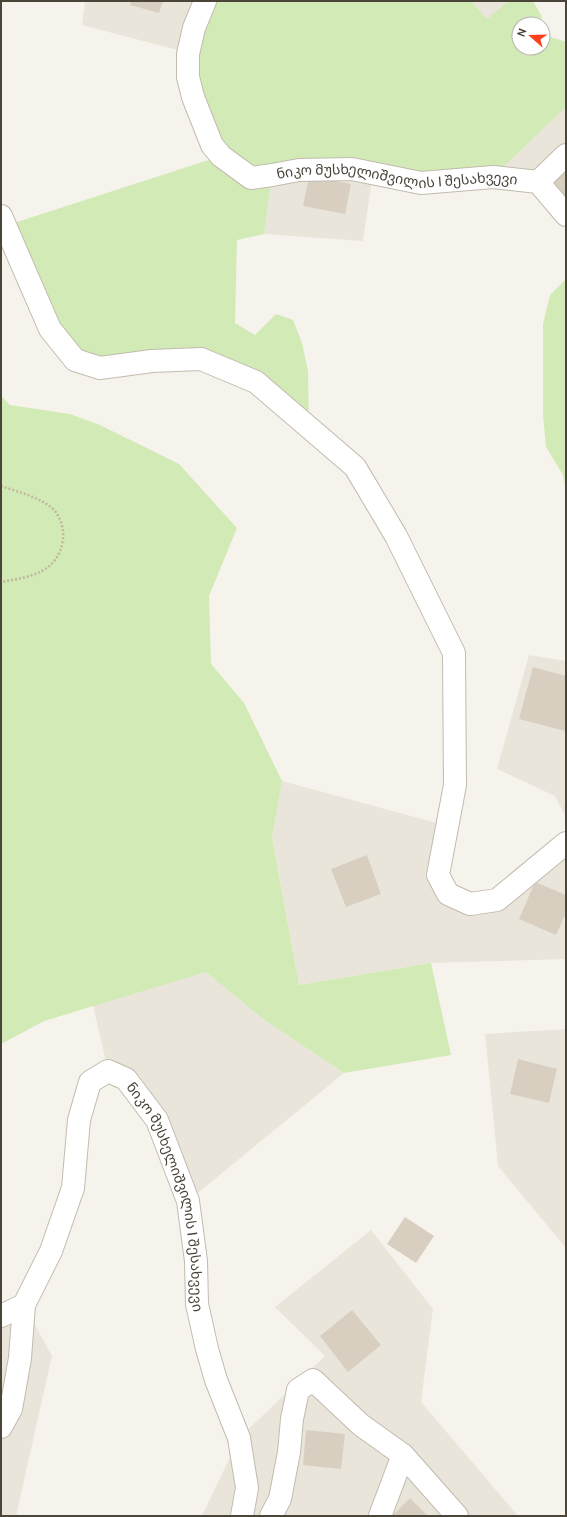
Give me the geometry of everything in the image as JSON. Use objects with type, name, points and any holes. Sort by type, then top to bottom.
[{"type":"street","name":"ნიკო მუსხელიშვილის I შესახვევი","points":[[205,1],[194,28],[188,54],[188,77],[193,97],[212,144],[221,156],[250,178],[299,170],[352,169],[421,183],[493,177],[538,182],[566,215]]},
{"type":"street","points":[[538,182],[566,155]]},
{"type":"street","points":[[1,216],[50,329],[75,360],[100,368],[152,361],[201,359],[256,382],[355,467],[396,536],[454,653],[455,785],[438,876],[448,894],[470,904],[497,900],[566,843]]},
{"type":"street","name":"ნიკო მუსხელიშვილის I შესახვევი","points":[[24,1304],[52,1251],[73,1188],[79,1120],[90,1082],[108,1071],[126,1079],[157,1120],[188,1201],[196,1260],[196,1304],[216,1380],[240,1438],[247,1488],[242,1516]]},
{"type":"street","points":[[1,1316],[24,1304]]},
{"type":"street","points":[[1,1427],[11,1409],[20,1358],[24,1304]]},
{"type":"street","points":[[1,1369],[20,1358]]},
{"type":"street","points":[[271,1516],[280,1499],[289,1452],[292,1419],[298,1390],[313,1380],[361,1425],[403,1455],[457,1516]]},
{"type":"street","points":[[380,1516],[403,1455]]},
{"type":"path","points":[[1,486],[39,500],[54,510],[64,531],[62,545],[57,557],[49,566],[35,575],[1,582]]},
{"type":"shaded area","points":[[85,1],[207,1],[193,54],[82,25]]},
{"type":"shaded area","points":[[471,1],[508,1],[487,19]]},
{"type":"shaded area","points":[[566,107],[566,215],[538,182],[493,177]]},
{"type":"shaded area","points":[[373,173],[363,241],[264,234],[272,175]]},
{"type":"shaded area","points":[[529,655],[566,661],[566,817],[555,796],[497,769]]},
{"type":"shaded area","points":[[282,781],[448,826],[438,876],[470,904],[566,843],[566,959],[431,963],[299,985],[272,838]]},
{"type":"shaded area","points":[[206,972],[263,1019],[344,1073],[188,1201],[157,1120],[108,1071],[93,1005]]},
{"type":"shaded area","points":[[566,1029],[566,1248],[498,1166],[485,1034]]},
{"type":"shaded area","points":[[371,1230],[433,1309],[421,1402],[518,1516],[202,1516],[239,1438],[325,1356],[275,1307]]},
{"type":"shaded area","points":[[1,1302],[24,1305],[52,1356],[16,1516],[1,1516]]},
{"type":"green space","points":[[207,1],[471,1],[487,19],[508,1],[533,1],[541,16],[511,16],[511,56],[551,56],[551,37],[566,42],[566,107],[493,177],[272,176],[264,234],[237,240],[235,323],[255,335],[276,314],[293,320],[302,343],[308,371],[309,427],[201,359],[75,360],[9,232],[17,222],[221,156],[198,106],[193,54]]},
{"type":"green space","points":[[566,279],[566,491],[563,475],[546,447],[543,415],[543,324],[550,295]]},
{"type":"green space","points":[[1,396],[10,405],[70,414],[100,425],[179,464],[237,528],[209,596],[211,664],[244,703],[282,781],[272,838],[299,985],[431,963],[451,1055],[344,1073],[263,1019],[206,972],[44,1021],[1,1044]]},
{"type":"building","points":[[131,1],[163,1],[159,13],[130,5]]},
{"type":"building","points":[[566,171],[566,202],[551,184]]},
{"type":"building","points":[[309,176],[351,184],[345,214],[303,206]]},
{"type":"building","points":[[533,667],[566,676],[565,731],[519,719]]},
{"type":"building","points":[[367,855],[381,894],[346,907],[331,869]]},
{"type":"building","points":[[535,882],[566,895],[566,913],[556,935],[519,919]]},
{"type":"building","points":[[518,1059],[557,1069],[549,1103],[510,1094]]},
{"type":"building","points":[[405,1217],[434,1236],[416,1263],[387,1244]]},
{"type":"building","points":[[352,1310],[381,1345],[348,1372],[320,1336]]},
{"type":"building","points":[[306,1430],[345,1434],[341,1469],[303,1465]]},
{"type":"building","points":[[410,1498],[428,1516],[392,1516]]}]
